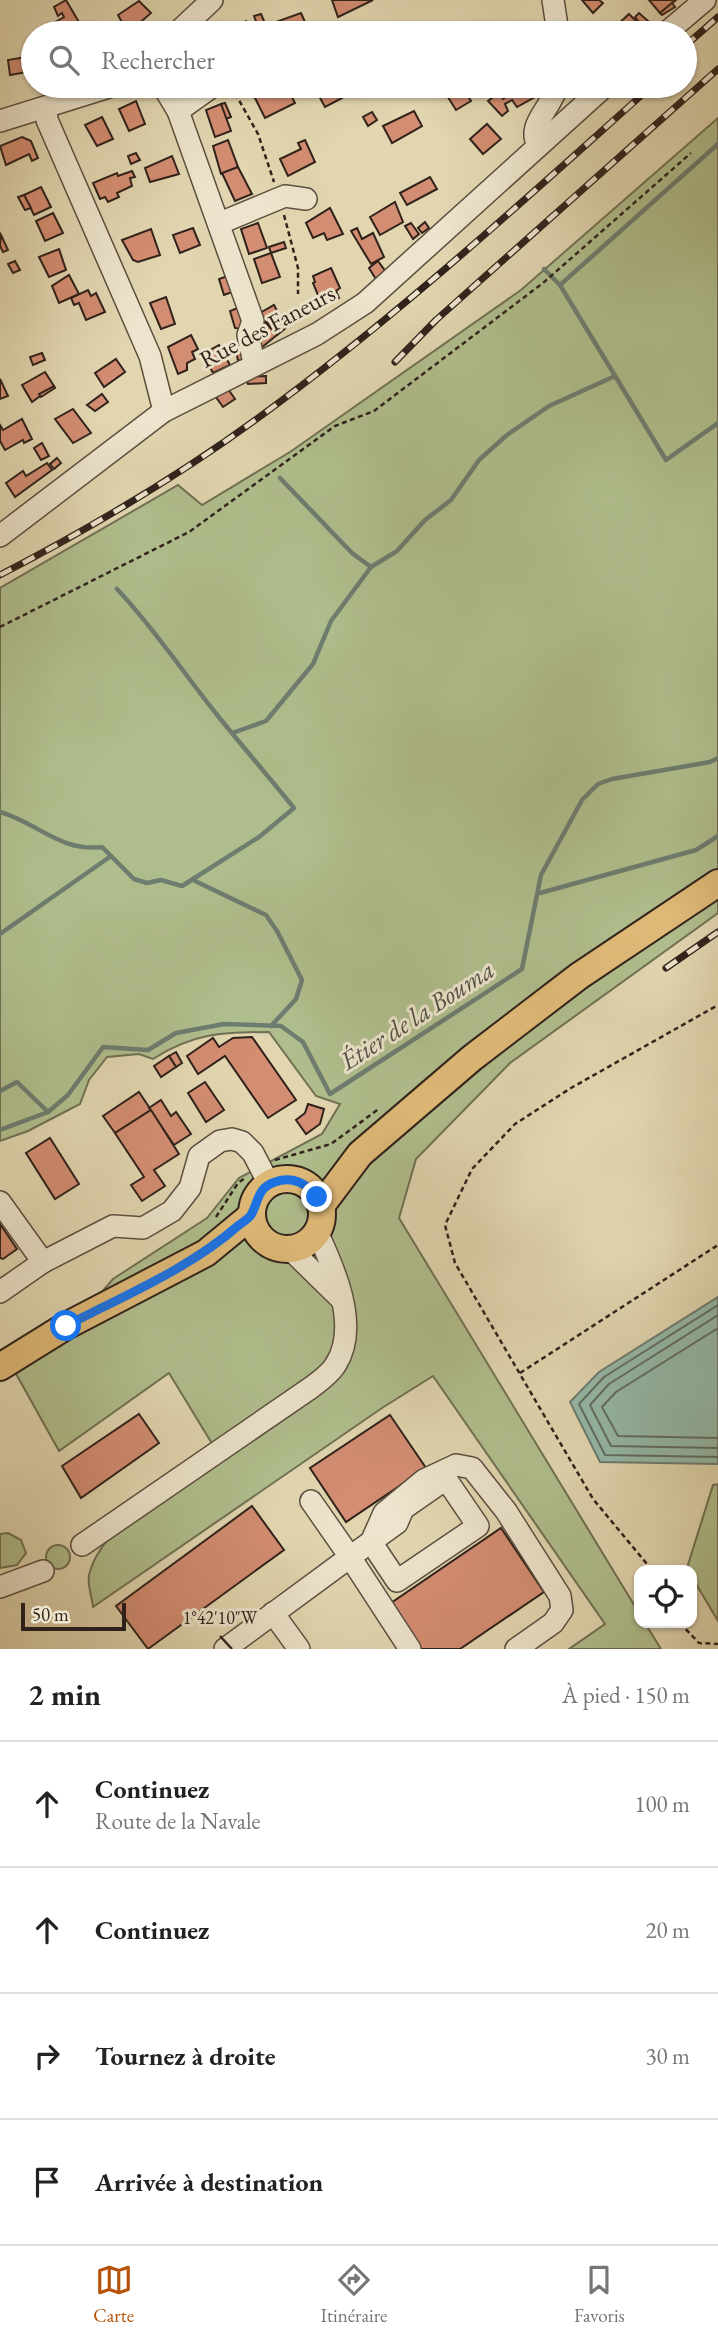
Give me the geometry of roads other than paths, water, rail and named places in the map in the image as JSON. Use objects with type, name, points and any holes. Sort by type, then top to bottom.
[{"type":"main road","points":[[321,1206],[360,1154],[527,1015],[718,883]]},
{"type":"main road","points":[[296,1181],[360,1154]]},
{"type":"main road","points":[[206,1254],[307,1243],[317,1232],[321,1206],[312,1190],[296,1181],[266,1175],[251,1215],[254,1228],[277,1246]]},
{"type":"main road","points":[[0,1367],[66,1326],[206,1254],[251,1215]]},
{"type":"street","points":[[553,0],[556,21]]},
{"type":"street","points":[[680,21],[705,0]]},
{"type":"street","points":[[189,21],[207,2]]},
{"type":"street","points":[[0,121],[76,98]]},
{"type":"street","points":[[170,98],[178,111],[220,223],[253,321],[248,335],[254,363]]},
{"type":"street","points":[[178,111],[196,98]]},
{"type":"street","points":[[538,145],[533,138],[534,126],[554,98]]},
{"type":"street","name":"Rue des Faneurs","points":[[0,536],[164,411],[254,363],[317,334],[365,303],[591,98]]},
{"type":"street","points":[[46,108],[47,120],[150,356],[164,411]]},
{"type":"street","points":[[220,223],[285,196],[306,199]]},
{"type":"street","points":[[0,1293],[43,1262],[113,1226],[143,1228],[173,1211],[190,1188],[199,1156],[220,1141],[242,1142],[266,1175]]},
{"type":"street","points":[[0,1202],[43,1262]]},
{"type":"street","points":[[82,1545],[320,1380],[336,1364],[346,1331],[335,1274],[317,1232]]},
{"type":"street","points":[[277,1246],[340,1298]]},
{"type":"street","points":[[371,1542],[384,1513],[424,1480],[456,1465],[472,1468],[506,1511],[560,1596],[562,1610],[553,1623],[516,1649]]},
{"type":"street","points":[[225,1649],[351,1557],[371,1542],[397,1523],[403,1509],[446,1479],[478,1526],[397,1581],[371,1542]]},
{"type":"street","points":[[311,1501],[351,1557],[410,1649]]},
{"type":"street","points":[[1,1587],[43,1571]]},
{"type":"street","points":[[273,1614],[299,1649]]},
{"type":"water","points":[[718,1297],[718,1464],[600,1462],[570,1402],[599,1372]]},
{"type":"waterway","points":[[560,285],[718,144]]},
{"type":"waterway","points":[[544,269],[560,285],[666,460],[718,423]]},
{"type":"waterway","points":[[235,732],[266,721],[313,664],[331,621],[371,567],[397,551],[425,520],[451,500],[479,460],[507,435],[549,406],[613,377]]},
{"type":"waterway","points":[[280,478],[352,553],[371,567]]},
{"type":"waterway","points":[[0,812],[61,841],[87,847],[102,847],[134,879],[147,883],[161,880],[182,886],[259,837],[294,808],[117,589]]},
{"type":"waterway","name":"Étier de la Bouma","points":[[0,1130],[48,1112],[68,1095],[103,1047],[148,1050],[176,1033],[224,1024],[281,1026],[303,1042],[330,1094],[522,969],[541,875],[582,800],[598,784],[612,779],[710,762],[718,758]]},
{"type":"waterway","points":[[540,893],[696,850],[718,836]]},
{"type":"waterway","points":[[0,934],[111,856]]},
{"type":"waterway","points":[[193,880],[266,915],[277,931],[302,980],[296,999],[271,1026]]},
{"type":"waterway","points":[[0,1091],[17,1082],[48,1112]]},
{"type":"railway","points":[[697,35],[718,17]]},
{"type":"railway","points":[[697,88],[718,69]]},
{"type":"railway","points":[[0,575],[99,521],[258,418],[410,299],[639,98]]},
{"type":"railway","points":[[395,362],[436,320],[685,98]]},
{"type":"railway","points":[[666,968],[718,932]]}]
